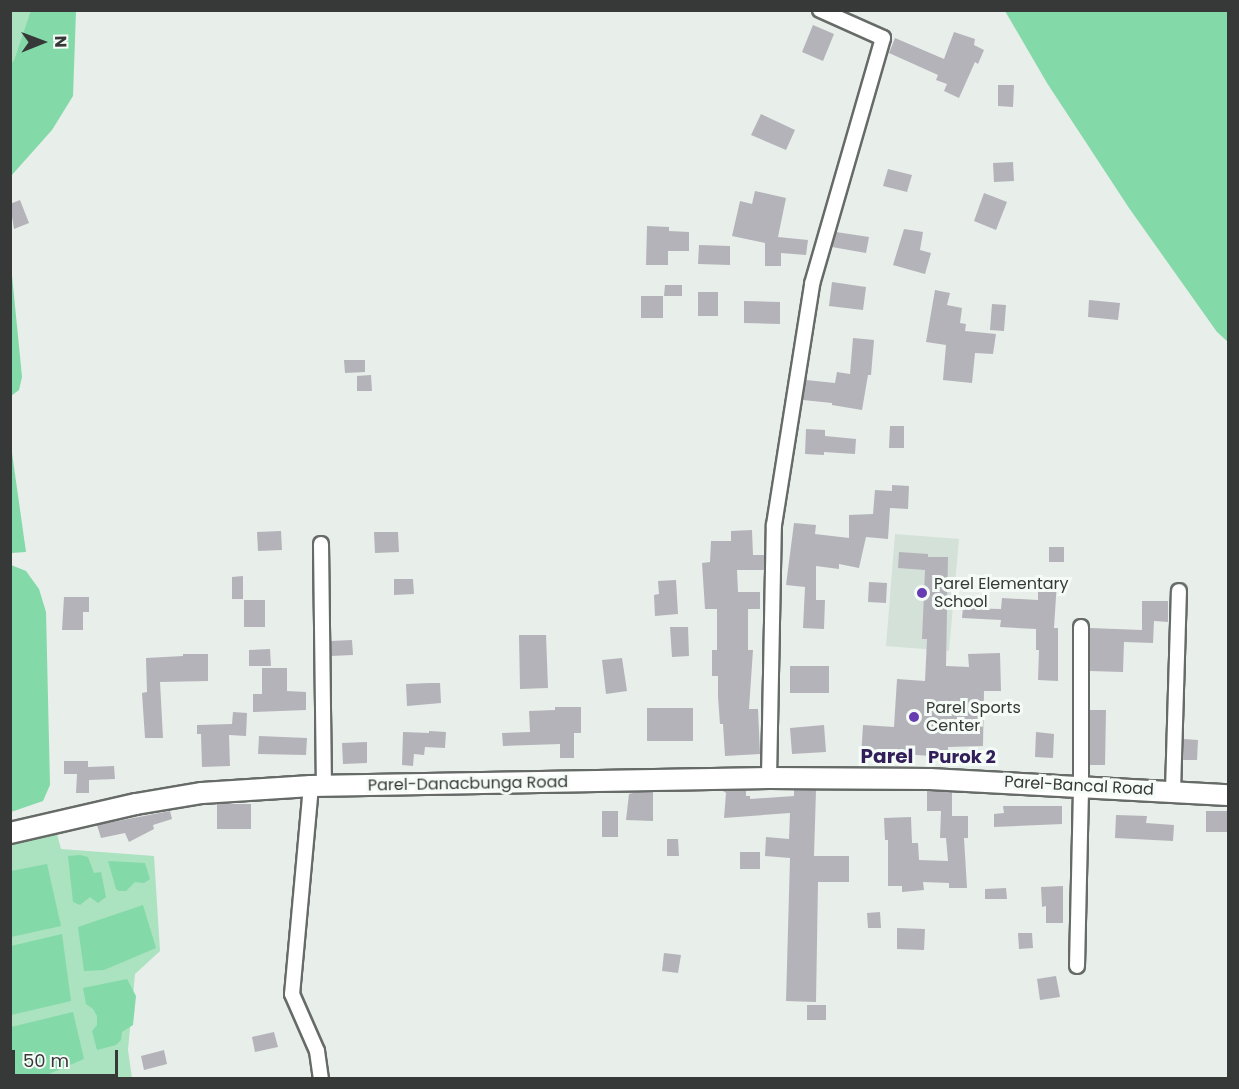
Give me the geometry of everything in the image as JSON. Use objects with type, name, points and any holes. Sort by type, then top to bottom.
[{"type":"main road","name":"Parel-Danacbunga Road","points":[[10,833],[136,804],[202,793],[317,786],[769,778],[930,779]]},
{"type":"main road","name":"Parel-Bancal Road","points":[[930,779],[1228,795]]},
{"type":"street","points":[[769,778],[774,525],[806,318],[812,284],[884,38],[820,10]]},
{"type":"street","points":[[321,544],[317,786],[292,994],[317,1051],[321,1078]]},
{"type":"street","points":[[1173,791],[1179,591]]},
{"type":"street","points":[[1077,966],[1082,787],[1081,627]]},
{"type":"shaded area","points":[[31,10],[76,11],[73,96],[52,130],[11,176],[11,64]]},
{"type":"shaded area","points":[[11,11],[31,11],[11,64]]},
{"type":"shaded area","points":[[1005,11],[1228,11],[1228,342],[1217,332],[1129,208],[1047,83]]},
{"type":"shaded area","points":[[10,255],[22,377],[19,390],[11,396]]},
{"type":"shaded area","points":[[11,446],[26,552],[11,553]]},
{"type":"shaded area","name":"Parel Elementary School","points":[[895,534],[959,539],[949,651],[886,646]]},
{"type":"shaded area","points":[[11,565],[26,571],[39,589],[46,612],[50,785],[43,801],[11,812]]},
{"type":"shaded area","points":[[54,823],[61,849],[154,856],[160,951],[135,974],[128,1050],[132,1078],[11,1078],[10,833]]},
{"type":"shaded area","points":[[68,856],[88,857],[94,873],[101,872],[106,897],[98,903],[90,897],[80,905],[73,902]]},
{"type":"shaded area","points":[[108,861],[145,863],[150,879],[144,883],[135,882],[126,891],[119,891],[116,889]]},
{"type":"shaded area","points":[[47,864],[61,926],[11,937],[11,871]]},
{"type":"shaded area","points":[[143,905],[156,948],[104,970],[84,971],[78,927]]},
{"type":"shaded area","points":[[62,934],[71,1001],[11,1015],[11,946]]},
{"type":"shaded area","points":[[127,979],[136,996],[133,1025],[122,1032],[121,1040],[116,1045],[97,1050],[92,1031],[97,1025],[97,1016],[86,1004],[83,988]]},
{"type":"shaded area","points":[[73,1012],[84,1059],[39,1078],[11,1078],[11,1027]]},
{"type":"building","points":[[813,25],[834,34],[823,61],[802,52]]},
{"type":"building","points":[[954,32],[975,39],[974,45],[984,50],[978,64],[975,62],[959,98],[944,91],[947,84],[936,80],[938,75],[889,53],[895,38],[944,59]]},
{"type":"building","points":[[998,85],[1014,85],[1013,107],[998,106]]},
{"type":"building","points":[[761,114],[795,130],[786,150],[751,135]]},
{"type":"building","points":[[1013,162],[1014,181],[994,182],[993,163]]},
{"type":"building","points":[[888,169],[912,175],[907,192],[883,186]]},
{"type":"building","points":[[755,191],[786,198],[778,237],[808,240],[806,255],[781,253],[781,266],[765,266],[765,243],[732,236],[740,201],[752,204]]},
{"type":"building","points":[[984,193],[1007,202],[996,230],[974,221]]},
{"type":"building","points":[[20,200],[29,223],[14,229],[10,204]]},
{"type":"building","points":[[647,226],[669,227],[669,231],[689,232],[689,251],[668,251],[668,265],[646,265]]},
{"type":"building","points":[[904,229],[923,232],[920,250],[931,253],[925,274],[893,265]]},
{"type":"building","points":[[836,232],[869,237],[866,253],[832,247]]},
{"type":"building","points":[[699,245],[730,246],[730,265],[698,264]]},
{"type":"building","points":[[832,282],[866,287],[863,310],[829,306]]},
{"type":"building","points":[[665,285],[682,285],[682,296],[664,296]]},
{"type":"building","points":[[935,290],[950,293],[947,305],[962,308],[960,323],[966,324],[965,331],[996,334],[993,354],[975,353],[972,383],[943,380],[946,345],[926,342]]},
{"type":"building","points":[[698,292],[718,292],[718,316],[698,316]]},
{"type":"building","points":[[641,296],[663,296],[663,318],[641,318]]},
{"type":"building","points":[[1089,300],[1120,303],[1118,320],[1088,317]]},
{"type":"building","points":[[744,301],[780,302],[780,324],[744,323]]},
{"type":"building","points":[[992,304],[1006,305],[1004,331],[990,330]]},
{"type":"building","points":[[853,338],[874,340],[871,375],[868,375],[862,410],[832,405],[832,403],[803,400],[806,380],[835,383],[837,372],[850,374]]},
{"type":"building","points":[[344,360],[365,360],[365,372],[345,373]]},
{"type":"building","points":[[371,375],[372,391],[357,391],[357,376]]},
{"type":"building","points":[[890,426],[904,426],[904,448],[889,448]]},
{"type":"building","points":[[806,429],[825,430],[825,436],[856,439],[855,454],[824,452],[824,455],[805,454]]},
{"type":"building","points":[[892,485],[909,486],[908,509],[890,508],[888,539],[866,537],[859,568],[839,564],[839,569],[816,566],[816,600],[825,600],[824,629],[803,628],[805,587],[786,585],[794,523],[816,525],[815,534],[849,538],[849,515],[873,514],[875,490],[892,491]]},
{"type":"building","points":[[752,530],[753,555],[764,555],[764,570],[737,570],[738,592],[760,592],[760,609],[748,609],[748,650],[753,650],[749,709],[758,709],[760,754],[725,756],[723,724],[720,724],[718,676],[712,676],[712,650],[717,650],[717,609],[705,609],[702,563],[710,562],[711,541],[731,541],[731,531]]},
{"type":"building","points":[[281,531],[282,550],[258,551],[257,532]]},
{"type":"building","points":[[374,532],[398,532],[399,552],[375,553]]},
{"type":"building","points":[[1049,547],[1064,547],[1064,562],[1049,562]]},
{"type":"building","points":[[899,552],[928,554],[928,557],[948,557],[946,666],[969,667],[968,654],[1000,653],[1001,691],[984,691],[983,746],[948,747],[948,751],[931,751],[930,756],[878,752],[878,758],[861,757],[863,725],[894,727],[897,679],[925,681],[927,639],[922,639],[925,570],[898,568]]},
{"type":"building","points":[[243,576],[243,599],[232,599],[232,577]]},
{"type":"building","points":[[394,579],[413,579],[414,594],[394,595]]},
{"type":"building","points":[[676,580],[678,614],[655,616],[654,595],[659,594],[658,581]]},
{"type":"building","points":[[1038,580],[1057,581],[1054,628],[1058,628],[1058,681],[1038,680],[1039,650],[1036,650],[1036,629],[1000,627],[1001,620],[962,618],[963,608],[1001,609],[1002,598],[1038,600]]},
{"type":"building","points":[[869,582],[887,583],[886,603],[868,602]]},
{"type":"building","points":[[64,597],[89,597],[89,612],[83,612],[83,630],[62,630]]},
{"type":"building","points":[[244,600],[265,600],[265,627],[244,627]]},
{"type":"building","points":[[1142,601],[1168,601],[1168,622],[1154,621],[1153,643],[1124,642],[1123,672],[1090,671],[1090,628],[1142,630]]},
{"type":"building","points":[[670,627],[688,627],[689,656],[672,657]]},
{"type":"building","points":[[519,635],[546,635],[548,688],[520,689]]},
{"type":"building","points":[[352,640],[353,655],[331,656],[331,641]]},
{"type":"building","points":[[270,649],[271,666],[249,666],[249,650]]},
{"type":"building","points":[[183,654],[208,654],[208,681],[160,682],[163,738],[145,738],[142,693],[147,692],[146,658],[183,656]]},
{"type":"building","points":[[622,658],[627,691],[606,694],[602,660]]},
{"type":"building","points":[[790,666],[829,666],[829,693],[790,693]]},
{"type":"building","points":[[262,668],[287,668],[287,691],[306,692],[306,710],[253,712],[253,694],[262,694]]},
{"type":"building","points":[[440,683],[441,703],[407,706],[406,684]]},
{"type":"building","points":[[555,707],[581,707],[581,733],[574,733],[574,758],[560,758],[560,744],[503,746],[502,733],[530,732],[529,711],[555,710]]},
{"type":"building","points":[[647,708],[693,708],[693,741],[647,741]]},
{"type":"building","points":[[1090,710],[1106,710],[1105,765],[1090,765]]},
{"type":"building","points":[[233,712],[247,713],[246,736],[229,735],[230,766],[202,767],[201,734],[197,734],[197,725],[232,724]]},
{"type":"building","points":[[824,725],[826,752],[792,754],[790,728]]},
{"type":"building","points":[[429,731],[446,732],[445,748],[425,747],[424,755],[414,754],[413,766],[402,765],[403,732],[429,733]]},
{"type":"building","points":[[1036,732],[1054,734],[1053,758],[1035,757]]},
{"type":"building","points":[[259,736],[307,738],[306,755],[258,754]]},
{"type":"building","points":[[1184,739],[1198,740],[1197,760],[1183,760]]},
{"type":"building","points":[[367,742],[367,763],[343,764],[342,743]]},
{"type":"building","points":[[64,761],[88,761],[88,767],[114,766],[115,779],[89,780],[89,793],[76,793],[77,774],[64,774]]},
{"type":"building","points":[[746,790],[746,796],[750,796],[750,799],[794,796],[794,790],[816,790],[814,856],[849,856],[849,882],[818,882],[816,1002],[786,1001],[790,858],[765,856],[766,837],[789,839],[790,813],[724,818],[726,793],[723,791]]},
{"type":"building","points":[[927,791],[952,792],[952,816],[968,816],[968,838],[964,838],[967,888],[949,888],[949,883],[923,882],[924,890],[902,892],[902,886],[888,886],[888,840],[885,840],[884,818],[911,817],[912,843],[918,843],[919,860],[948,861],[946,838],[940,838],[941,811],[927,811]]},
{"type":"building","points":[[653,792],[653,821],[626,820],[629,794]]},
{"type":"building","points":[[217,804],[251,804],[251,829],[217,829]]},
{"type":"building","points":[[1003,806],[1062,806],[1062,824],[994,827],[994,814],[1004,813]]},
{"type":"building","points":[[170,811],[172,819],[153,825],[154,829],[129,842],[125,833],[101,838],[97,825]]},
{"type":"building","points":[[602,811],[618,811],[618,837],[602,837]]},
{"type":"building","points":[[1206,811],[1228,811],[1228,832],[1206,832]]},
{"type":"building","points":[[1116,815],[1147,816],[1146,823],[1174,825],[1173,841],[1115,838]]},
{"type":"building","points":[[667,839],[678,839],[679,856],[667,856]]},
{"type":"building","points":[[740,852],[760,852],[760,869],[740,869]]},
{"type":"building","points":[[1063,886],[1063,923],[1046,923],[1046,906],[1042,907],[1041,887]]},
{"type":"building","points":[[1006,888],[1007,899],[985,899],[985,889]]},
{"type":"building","points":[[880,912],[881,928],[868,928],[867,913]]},
{"type":"building","points":[[897,928],[925,929],[924,950],[897,949]]},
{"type":"building","points":[[1018,933],[1032,933],[1033,948],[1019,949]]},
{"type":"building","points":[[664,953],[681,955],[678,973],[662,971]]},
{"type":"building","points":[[1056,976],[1060,997],[1040,1000],[1037,979]]},
{"type":"building","points":[[807,1005],[826,1005],[826,1020],[807,1020]]},
{"type":"building","points":[[274,1032],[278,1047],[255,1052],[252,1037]]},
{"type":"building","points":[[164,1050],[167,1064],[144,1070],[141,1056]]},
{"type":"place","name":"Parel Elementary School","points":[[922,593]]},
{"type":"place","name":"Parel Sports Center","points":[[914,717]]},
{"type":"district","name":"Parel","points":[[887,756]]},
{"type":"district","name":"Purok 2","points":[[962,757]]}]
